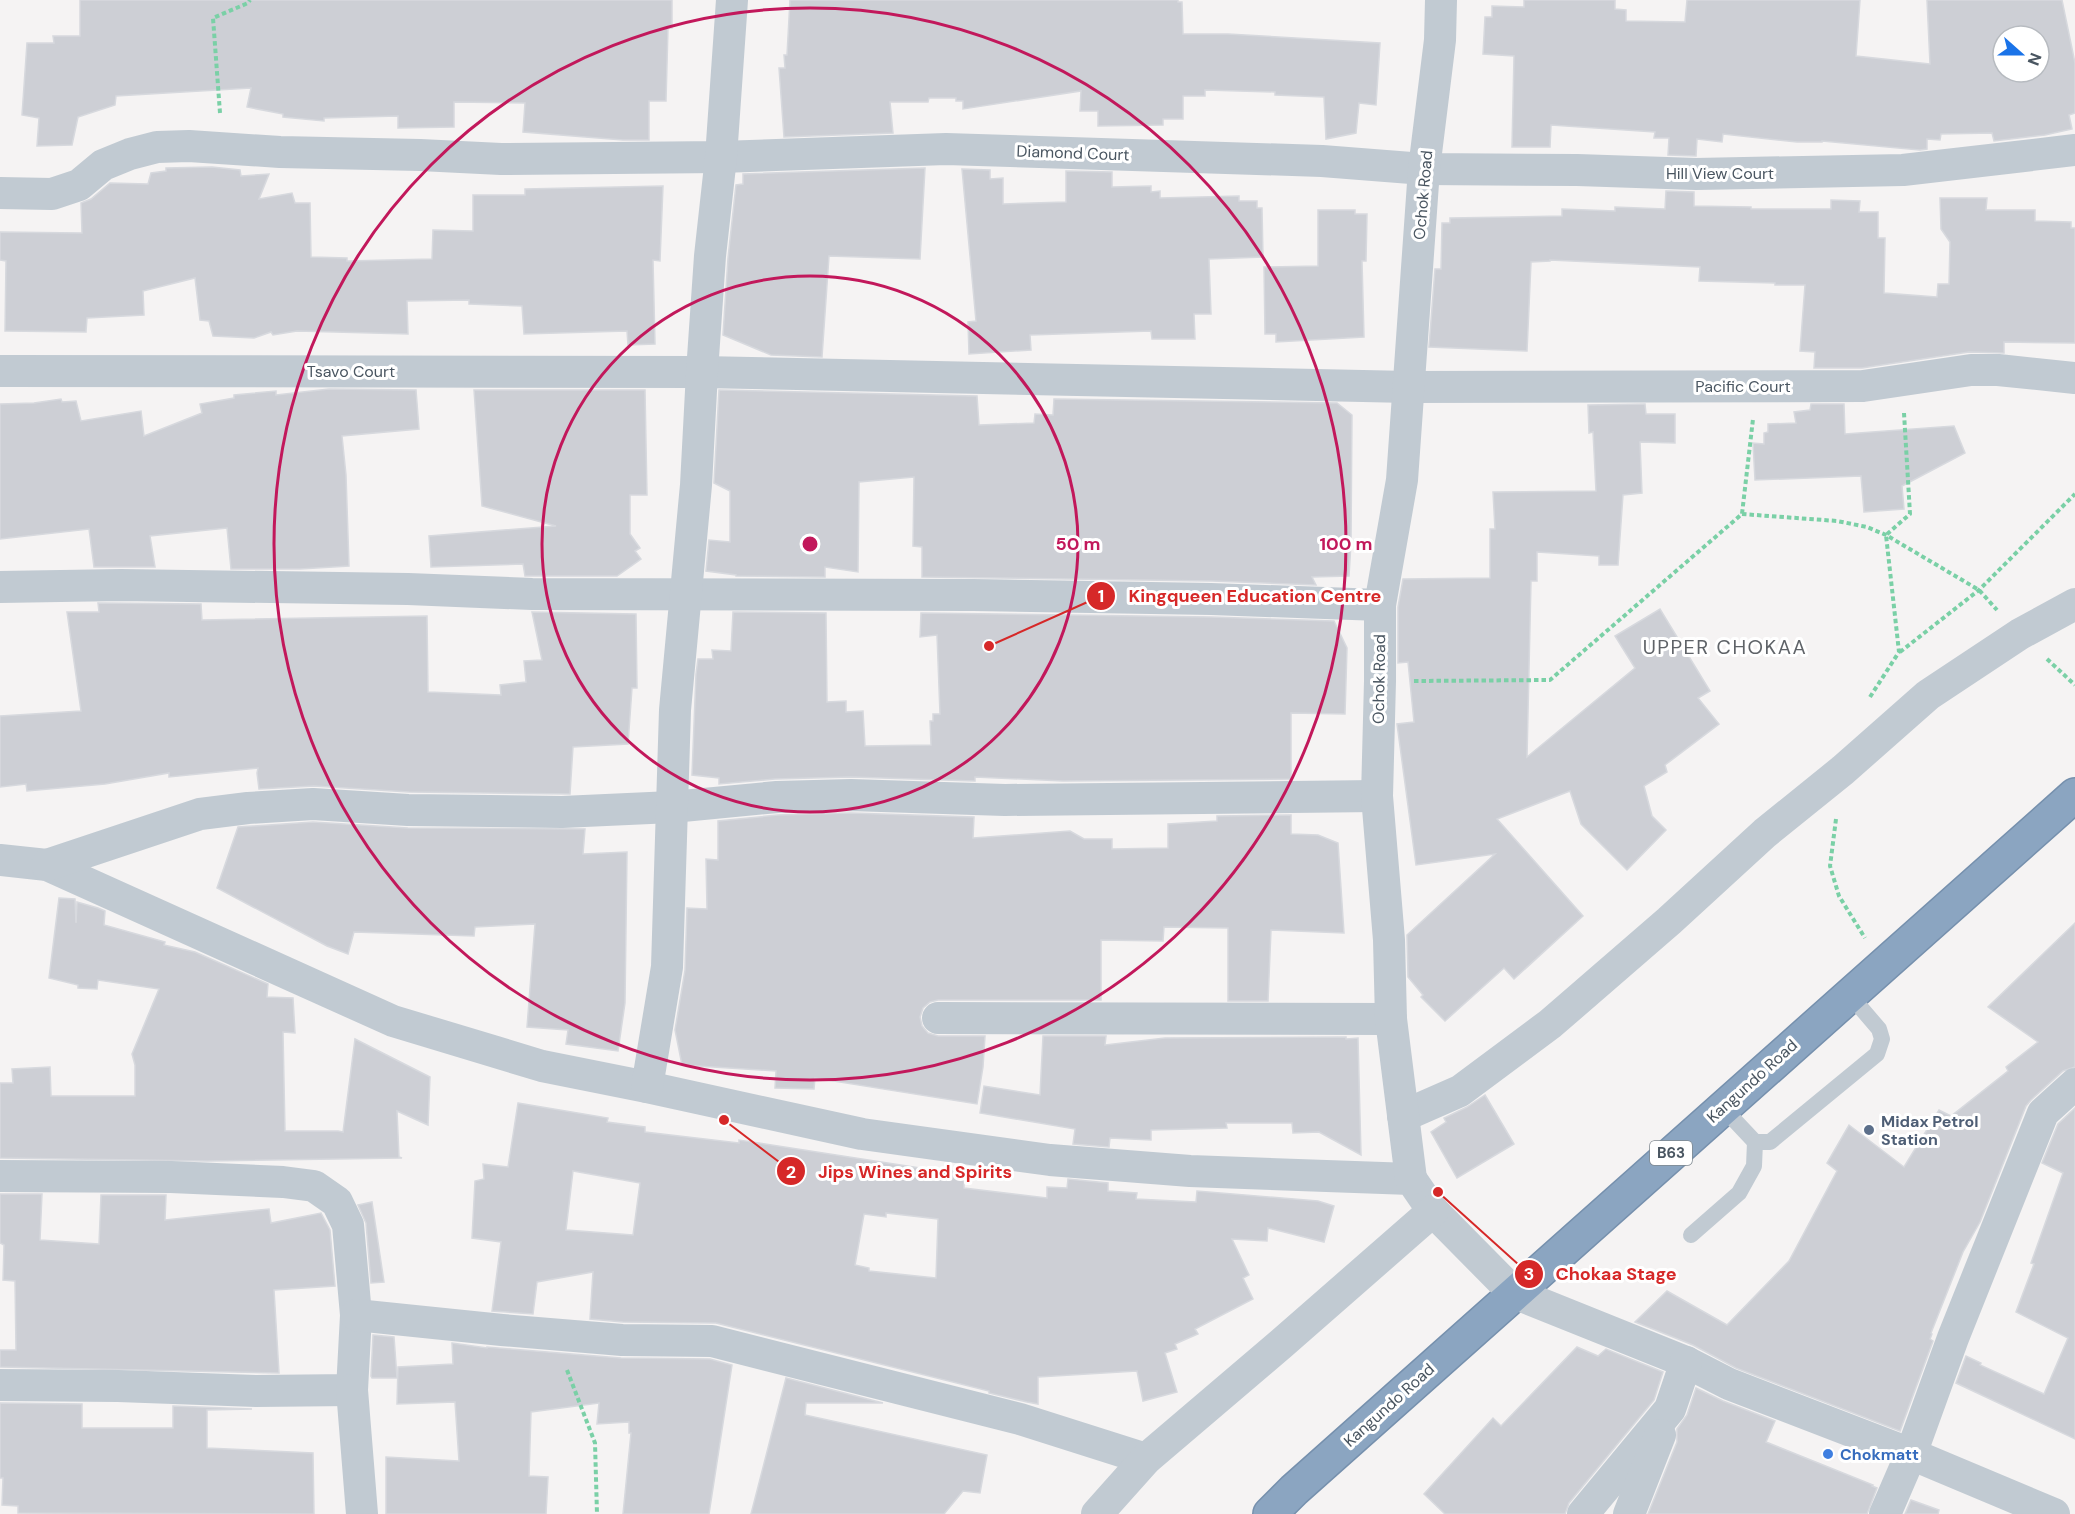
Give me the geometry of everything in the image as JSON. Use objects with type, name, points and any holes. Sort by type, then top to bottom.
[{"type":"highway","name":"Kangundo Road","points":[[1270,1514],[1514,1293],[2075,795]]},
{"type":"street","points":[[648,1087],[667,967],[675,710],[696,484],[710,256],[721,158],[732,0]]},
{"type":"street","name":"Ochok Road","points":[[1411,1179],[1391,1019],[1389,940],[1377,796],[1380,605],[1402,480],[1424,169],[1440,40],[1441,0]]},
{"type":"street","name":"Diamond Court","points":[[0,193],[52,194],[79,185],[103,165],[130,154],[157,147],[189,146],[280,152],[501,159],[721,158],[946,149],[1311,161],[1424,169]]},
{"type":"street","name":"Hill View Court","points":[[1424,169],[1577,170],[1696,174],[1903,170],[2075,150]]},
{"type":"street","name":"Pacific Court","points":[[1410,387],[1863,386],[1971,370],[1998,370],[2075,378]]},
{"type":"street","name":"Tsavo Court","points":[[0,371],[702,372],[1410,387]]},
{"type":"street","points":[[0,587],[121,585],[686,596],[973,595],[1211,599],[1380,605]]},
{"type":"street","points":[[1403,1116],[1460,1091],[1550,1023],[1669,921],[1765,833],[1843,770],[1929,695],[2020,634],[2075,604]]},
{"type":"street","points":[[47,865],[200,814],[313,804],[408,810],[538,811],[672,807],[777,797],[851,795],[1005,800],[1377,796]]},
{"type":"street","points":[[0,860],[47,865],[393,1022],[542,1066],[862,1134],[1050,1160],[1190,1171],[1411,1179],[1433,1211],[1514,1293],[1686,1362],[1729,1384],[2054,1514]]},
{"type":"street","points":[[938,1018],[1391,1019]]},
{"type":"street","points":[[1885,1514],[1911,1455],[1953,1338],[2043,1113],[2075,1084]]},
{"type":"street","points":[[0,1176],[201,1178],[282,1182],[314,1186],[337,1202],[348,1225],[356,1315],[352,1390],[362,1514]]},
{"type":"street","points":[[1097,1514],[1146,1459],[1433,1211]]},
{"type":"street","points":[[356,1315],[611,1339],[712,1341],[1020,1419],[1146,1459]]},
{"type":"street","points":[[1629,1514],[1686,1362]]},
{"type":"street","points":[[0,1385],[256,1391],[352,1390]]},
{"type":"street","points":[[1583,1514],[1670,1409]]},
{"type":"lane","points":[[1755,1142],[1770,1142],[1781,1135],[1877,1054],[1882,1039],[1879,1029],[1849,994]]},
{"type":"lane","points":[[1691,1235],[1739,1193],[1754,1166],[1755,1142],[1723,1107]]},
{"type":"path","points":[[220,117],[213,18],[248,3],[250,0]]},
{"type":"path","points":[[1886,535],[1910,514],[1904,412],[1928,375]]},
{"type":"path","points":[[1380,681],[1550,680],[1742,513],[1753,416]]},
{"type":"path","points":[[1866,704],[1899,652],[1979,591],[2075,494]]},
{"type":"path","points":[[1742,513],[1837,521],[1867,527],[1886,535],[1979,591],[2020,634],[2075,685]]},
{"type":"path","points":[[1886,535],[1899,652]]},
{"type":"path","points":[[1843,770],[1830,866],[1839,896],[1882,966]]},
{"type":"path","points":[[566,1368],[595,1443],[597,1514]]},
{"type":"building","points":[[80,0],[672,0],[672,28],[668,28],[666,101],[649,101],[649,140],[623,140],[523,132],[525,103],[454,102],[454,127],[398,128],[398,116],[324,118],[324,121],[283,117],[283,114],[247,107],[251,88],[116,96],[115,105],[78,117],[72,145],[37,146],[39,118],[22,115],[27,43],[54,43],[53,36],[80,36]]},
{"type":"building","points":[[790,0],[1178,0],[1182,2],[1183,34],[1228,34],[1380,43],[1376,105],[1359,103],[1356,133],[1326,139],[1324,97],[1275,95],[1275,92],[1205,90],[1205,96],[1183,96],[1183,119],[1163,119],[1163,125],[1098,126],[1098,111],[1080,111],[1081,91],[963,109],[963,101],[956,101],[956,98],[929,98],[928,102],[890,102],[893,133],[784,137],[779,68],[785,68],[784,55],[787,55]]},
{"type":"building","points":[[1524,0],[1615,0],[1615,9],[1626,10],[1626,21],[1685,22],[1687,0],[1860,0],[1856,56],[1930,64],[1927,0],[2062,0],[2075,63],[2075,113],[2069,115],[2072,129],[2045,135],[1994,141],[1992,133],[1941,134],[1940,140],[1927,139],[1927,149],[1920,150],[1822,141],[1797,142],[1723,134],[1722,142],[1697,139],[1696,156],[1668,155],[1669,138],[1654,138],[1655,132],[1551,125],[1550,147],[1512,147],[1514,56],[1483,54],[1485,17],[1492,17],[1492,6],[1524,7]]},
{"type":"building","points":[[212,167],[240,170],[241,176],[269,174],[259,199],[292,193],[295,203],[310,203],[311,257],[347,258],[347,261],[432,259],[433,230],[473,231],[473,195],[525,195],[525,189],[663,186],[660,261],[653,260],[655,344],[628,345],[627,331],[524,334],[522,306],[469,304],[469,300],[407,301],[408,334],[297,331],[273,335],[271,332],[254,338],[213,336],[209,321],[200,320],[195,278],[143,291],[144,315],[87,318],[86,332],[5,331],[6,261],[0,260],[0,232],[82,233],[81,203],[91,199],[110,183],[148,184],[151,173],[166,171],[166,168]]},
{"type":"building","points":[[925,168],[920,259],[829,256],[822,357],[771,355],[723,335],[736,185],[743,184],[743,174]]},
{"type":"building","points":[[962,169],[990,170],[990,179],[1003,178],[1003,204],[1066,202],[1066,171],[1112,172],[1112,187],[1151,186],[1151,192],[1160,191],[1160,198],[1239,196],[1239,201],[1257,201],[1257,208],[1262,208],[1263,257],[1209,259],[1211,314],[1194,314],[1195,339],[1152,339],[1151,331],[1030,335],[1031,350],[969,354],[968,322],[976,321]]},
{"type":"building","points":[[1666,191],[1694,192],[1694,206],[1751,207],[1751,209],[1831,209],[1831,200],[1860,201],[1859,212],[1878,212],[1878,238],[1885,238],[1884,293],[1937,297],[1938,284],[1949,284],[1950,242],[1941,229],[1940,198],[1987,198],[1986,210],[2035,210],[2035,221],[2071,222],[2071,228],[2075,228],[2075,343],[2004,342],[2004,353],[1969,352],[1862,368],[1814,368],[1815,352],[1800,351],[1805,285],[1699,281],[1700,267],[1550,260],[1531,262],[1527,351],[1429,347],[1435,269],[1441,269],[1442,223],[1450,223],[1450,218],[1562,216],[1562,209],[1615,211],[1615,207],[1665,209]]},
{"type":"building","points":[[1318,210],[1355,210],[1355,214],[1367,214],[1366,261],[1362,261],[1364,337],[1276,342],[1276,334],[1265,334],[1264,267],[1318,266]]},
{"type":"building","points":[[329,389],[416,390],[419,429],[342,436],[346,475],[349,566],[231,569],[227,528],[150,536],[155,567],[94,567],[89,529],[0,539],[0,404],[61,399],[62,402],[76,401],[81,421],[141,411],[144,436],[202,413],[200,404],[234,398],[234,395],[276,391],[276,395]]},
{"type":"building","points":[[474,390],[645,390],[647,495],[630,495],[630,534],[640,548],[635,551],[641,559],[617,576],[525,576],[523,564],[431,567],[429,536],[556,526],[482,506]]},
{"type":"building","points":[[719,390],[977,396],[979,425],[1034,423],[1035,414],[1053,415],[1054,399],[1337,403],[1352,415],[1349,576],[1312,577],[1316,585],[1212,581],[922,577],[922,547],[913,546],[914,477],[859,482],[858,572],[825,567],[825,577],[736,576],[706,571],[709,540],[730,542],[730,491],[714,483]]},
{"type":"building","points":[[1645,404],[1646,414],[1675,414],[1675,443],[1640,442],[1642,493],[1623,495],[1618,565],[1599,565],[1599,556],[1537,552],[1537,581],[1531,581],[1527,757],[1635,668],[1615,636],[1660,609],[1710,691],[1698,698],[1719,724],[1665,765],[1667,772],[1644,786],[1652,816],[1666,830],[1627,870],[1581,824],[1570,791],[1497,819],[1583,916],[1514,979],[1504,968],[1445,1021],[1421,997],[1423,995],[1408,977],[1407,935],[1495,854],[1416,865],[1397,724],[1414,722],[1408,662],[1398,663],[1398,607],[1403,579],[1490,578],[1490,529],[1495,529],[1493,492],[1596,491],[1593,432],[1589,433],[1588,405]]},
{"type":"building","points":[[1811,404],[1844,404],[1845,434],[1954,426],[1965,453],[1902,486],[1904,509],[1864,512],[1861,476],[1755,480],[1753,443],[1764,444],[1764,433],[1768,432],[1768,424],[1796,423],[1794,412],[1810,410]]},
{"type":"building","points":[[98,603],[201,604],[202,620],[427,616],[428,692],[501,695],[500,685],[526,682],[524,661],[542,660],[532,612],[636,614],[637,688],[632,688],[628,744],[573,747],[570,794],[409,792],[314,786],[259,789],[258,768],[169,777],[169,773],[105,784],[27,791],[26,784],[0,787],[0,716],[81,711],[67,612],[99,612]]},
{"type":"building","points":[[733,612],[826,613],[827,702],[846,701],[846,712],[863,711],[865,746],[931,745],[930,721],[933,721],[933,714],[940,714],[937,635],[920,637],[921,613],[1334,621],[1347,648],[1345,714],[1291,713],[1291,779],[1063,781],[975,777],[975,781],[851,777],[775,779],[719,784],[719,778],[692,775],[696,674],[698,659],[713,659],[712,650],[731,651]]},
{"type":"building","points":[[851,813],[974,817],[973,838],[1070,831],[1084,839],[1112,839],[1112,849],[1168,848],[1168,824],[1217,821],[1217,816],[1291,815],[1291,834],[1318,835],[1338,843],[1344,933],[1271,930],[1268,1001],[1228,1001],[1228,928],[1164,927],[1163,941],[1101,940],[1101,1000],[938,1000],[930,1002],[923,1008],[920,1017],[922,1026],[928,1033],[938,1036],[985,1036],[977,1104],[815,1078],[814,1089],[775,1088],[776,1071],[682,1065],[675,1030],[685,970],[687,908],[707,909],[706,859],[718,860],[718,821],[778,815]]},
{"type":"building","points":[[313,822],[408,828],[585,829],[583,854],[627,852],[625,1003],[618,1051],[566,1044],[568,1030],[527,1027],[535,924],[475,927],[474,936],[354,932],[348,954],[327,946],[217,888],[238,827]]},
{"type":"building","points":[[59,898],[75,899],[76,923],[77,902],[98,908],[105,911],[104,925],[165,942],[164,945],[195,952],[268,984],[267,997],[293,998],[295,1033],[283,1032],[285,1131],[343,1132],[355,1039],[430,1077],[428,1125],[397,1111],[399,1157],[402,1158],[207,1161],[0,1158],[0,1083],[13,1083],[12,1069],[50,1067],[51,1096],[135,1096],[135,1065],[132,1054],[159,989],[98,980],[97,989],[78,988],[78,985],[49,978]]},
{"type":"building","points":[[2075,923],[2075,1067],[2063,1071],[2026,1106],[1980,1222],[1963,1252],[1931,1333],[1930,1339],[1933,1341],[1900,1431],[1736,1368],[1693,1345],[1635,1322],[1667,1291],[1727,1325],[1789,1261],[1837,1171],[1827,1163],[1849,1125],[1904,1167],[1939,1110],[1951,1116],[2008,1071],[2006,1067],[2038,1042],[1988,1007]]},
{"type":"building","points":[[1043,1036],[1106,1036],[1105,1045],[1165,1038],[1358,1038],[1361,1155],[1319,1132],[1293,1133],[1292,1123],[1226,1123],[1227,1128],[1151,1130],[1151,1140],[1110,1138],[1109,1147],[1073,1144],[1075,1129],[980,1113],[984,1086],[1040,1095]]},
{"type":"building","points":[[1485,1095],[1514,1144],[1457,1178],[1431,1132],[1446,1122],[1444,1118]]},
{"type":"building","points":[[518,1103],[608,1118],[607,1122],[645,1127],[645,1132],[739,1143],[739,1140],[933,1170],[964,1171],[964,1188],[1047,1198],[1047,1187],[1067,1188],[1068,1179],[1108,1183],[1108,1191],[1137,1193],[1136,1199],[1196,1202],[1197,1191],[1318,1201],[1334,1206],[1324,1242],[1268,1228],[1267,1241],[1232,1239],[1249,1275],[1243,1278],[1253,1299],[1195,1329],[1198,1334],[1175,1344],[1177,1349],[1165,1353],[1177,1392],[1143,1401],[1137,1371],[1038,1377],[1038,1404],[716,1323],[623,1322],[590,1319],[593,1272],[537,1282],[533,1314],[492,1311],[501,1242],[472,1238],[475,1181],[484,1179],[483,1164],[508,1167]],"holes":[[[573,1171],[640,1183],[633,1235],[566,1230]],[[886,1213],[938,1219],[936,1278],[869,1271],[869,1268],[855,1265],[864,1214],[886,1217]]]},
{"type":"building","points":[[2075,1108],[2075,1439],[1956,1383],[1966,1356],[1981,1363],[1980,1365],[2044,1394],[2068,1338],[2016,1312],[2063,1173],[2042,1163],[2058,1124]]},
{"type":"building","points":[[0,1194],[42,1194],[40,1240],[99,1244],[101,1195],[166,1195],[165,1220],[269,1209],[271,1223],[321,1213],[330,1230],[335,1286],[274,1290],[279,1373],[0,1367],[0,1350],[16,1350],[15,1281],[3,1280],[4,1245],[0,1243]]},
{"type":"building","points":[[372,1202],[384,1282],[371,1283],[366,1223],[358,1205]]},
{"type":"building","points":[[373,1335],[394,1337],[397,1378],[372,1378]]},
{"type":"building","points":[[452,1343],[487,1348],[621,1358],[710,1359],[732,1365],[709,1514],[623,1514],[631,1433],[629,1433],[629,1422],[597,1424],[599,1403],[531,1412],[529,1476],[548,1477],[546,1514],[386,1514],[386,1457],[459,1461],[455,1402],[397,1404],[398,1367],[453,1364]]},
{"type":"building","points":[[1577,1347],[1598,1356],[1606,1349],[1663,1372],[1654,1400],[1569,1503],[1565,1514],[1445,1514],[1424,1494],[1493,1418],[1501,1426]]},
{"type":"building","points":[[786,1378],[883,1403],[806,1403],[805,1415],[987,1455],[980,1493],[963,1491],[944,1514],[751,1514]]},
{"type":"building","points":[[1696,1388],[1775,1421],[1766,1442],[1873,1485],[1877,1488],[1867,1514],[1648,1514],[1677,1442],[1677,1429],[1687,1415]]},
{"type":"building","points":[[0,1403],[82,1404],[82,1428],[173,1428],[173,1406],[252,1409],[207,1410],[207,1448],[313,1453],[314,1514],[18,1513],[18,1506],[2,1505]]},
{"type":"building","points":[[1911,1500],[1939,1510],[1938,1514],[1905,1514]]},
{"type":"place","name":"Kingqueen Education Centre","points":[[989,646]]},
{"type":"place","name":"Jips Wines and Spirits","points":[[724,1120]]},
{"type":"place","name":"Midax Petrol Station","points":[[1869,1130]]},
{"type":"place","name":"Chokaa Stage","points":[[1438,1192]]},
{"type":"place","name":"Chokmatt","points":[[1828,1454]]},
{"type":"district","name":"UPPER CHOKAA","points":[[1725,647]]}]
